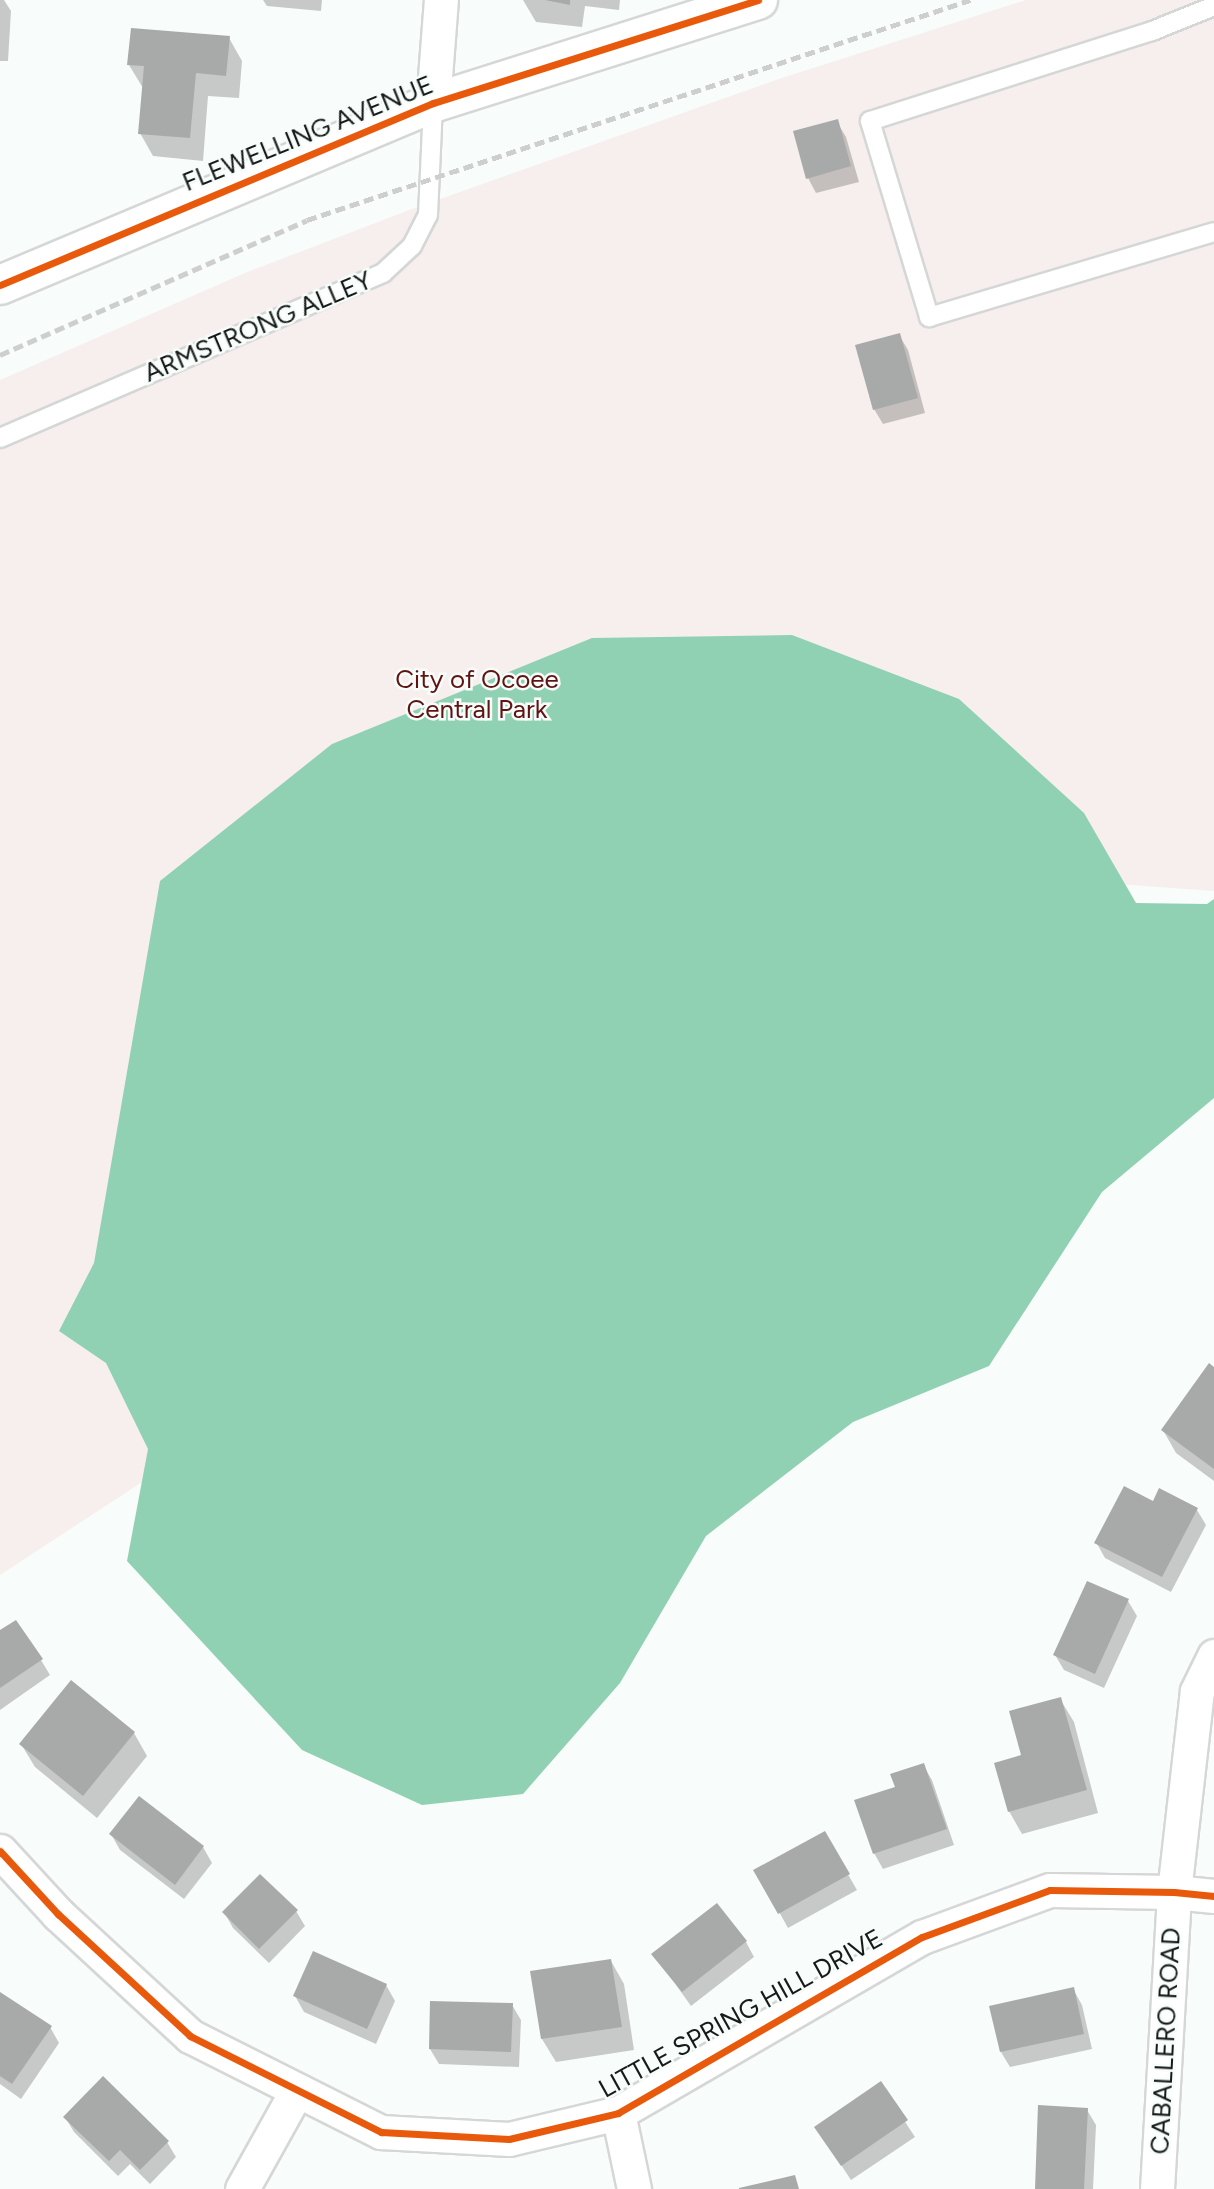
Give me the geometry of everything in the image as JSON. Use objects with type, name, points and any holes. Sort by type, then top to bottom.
[{"type":"street","points":[[433,103],[441,0]]},
{"type":"street","name":"FLEWELLING AVENUE","points":[[0,285],[433,103],[758,0]]},
{"type":"street","name":"CABALLERO ROAD","points":[[1157,2189],[1174,1892],[1197,1691],[1214,1656]]},
{"type":"street","name":"LITTLE SPRING HILL DRIVE","points":[[0,1851],[58,1914],[190,2036],[381,2132],[509,2139],[618,2113],[922,1937],[1050,1890],[1174,1892],[1214,1896]]},
{"type":"street","points":[[242,2189],[297,2090]]},
{"type":"street","points":[[618,2113],[634,2189]]},
{"type":"lane","points":[[1214,6],[1152,31],[870,121],[929,317],[1214,232]]},
{"type":"lane","name":"ARMSTRONG ALLEY","points":[[0,438],[383,272],[412,246],[428,215],[433,103]]},
{"type":"green space","name":"City of Ocoee Central Park","points":[[1026,0],[1214,0],[1214,891],[1019,877],[939,961],[0,1575],[0,380],[245,273],[412,209],[779,79]]},
{"type":"shaded area","points":[[792,635],[959,699],[1084,813],[1136,903],[1207,904],[1214,899],[1214,1098],[1102,1192],[989,1366],[853,1422],[706,1536],[620,1683],[523,1794],[422,1805],[302,1750],[127,1561],[148,1449],[106,1363],[59,1331],[94,1263],[160,881],[332,744],[592,638]]},
{"type":"building","points":[[545,0],[570,0],[570,5]]},
{"type":"building","points":[[131,28],[230,36],[226,76],[196,73],[190,138],[138,134],[144,66],[127,65]]},
{"type":"building","points":[[838,119],[851,166],[806,179],[793,131]]},
{"type":"building","points":[[900,333],[918,398],[873,410],[855,345]]},
{"type":"building","points":[[1209,1363],[1214,1367],[1214,1469],[1161,1430]]},
{"type":"building","points":[[1124,1486],[1153,1501],[1159,1488],[1198,1508],[1162,1577],[1094,1543]]},
{"type":"building","points":[[1087,1581],[1129,1599],[1095,1674],[1053,1655]]},
{"type":"building","points":[[16,1620],[43,1659],[0,1688],[0,1630]]},
{"type":"building","points":[[71,1680],[135,1732],[83,1796],[19,1744]]},
{"type":"building","points":[[1061,1697],[1087,1790],[1008,1812],[994,1763],[1021,1755],[1009,1711]]},
{"type":"building","points":[[924,1763],[947,1829],[873,1854],[854,1800],[895,1787],[890,1774]]},
{"type":"building","points":[[139,1796],[204,1846],[175,1885],[109,1834]]},
{"type":"building","points":[[825,1831],[850,1874],[778,1914],[753,1870]]},
{"type":"building","points":[[260,1874],[298,1910],[259,1949],[222,1912]]},
{"type":"building","points":[[717,1903],[747,1941],[682,1992],[651,1954]]},
{"type":"building","points":[[313,1951],[387,1984],[367,2029],[293,1996]]},
{"type":"building","points":[[611,1959],[622,2027],[541,2039],[530,1971]]},
{"type":"building","points":[[1074,1987],[1084,2034],[1000,2052],[989,2006]]},
{"type":"building","points":[[0,1992],[52,2026],[12,2084],[0,2076]]},
{"type":"building","points":[[430,2001],[513,2003],[511,2052],[429,2049]]},
{"type":"building","points":[[103,2076],[169,2141],[140,2170],[120,2150],[109,2161],[63,2117]]},
{"type":"building","points":[[881,2081],[908,2120],[841,2166],[814,2127]]},
{"type":"building","points":[[1038,2105],[1088,2108],[1084,2189],[1035,2189]]},
{"type":"building","points":[[795,2175],[799,2189],[739,2189],[739,2188]]},
{"type":"railway","points":[[0,355],[307,220],[970,0]]},
{"type":"cycle path","points":[[0,285],[433,103],[758,0]]},
{"type":"cycle path","points":[[0,1851],[58,1914],[190,2036],[381,2132],[509,2139],[618,2113],[922,1937],[1050,1890],[1174,1892],[1214,1896]]}]
